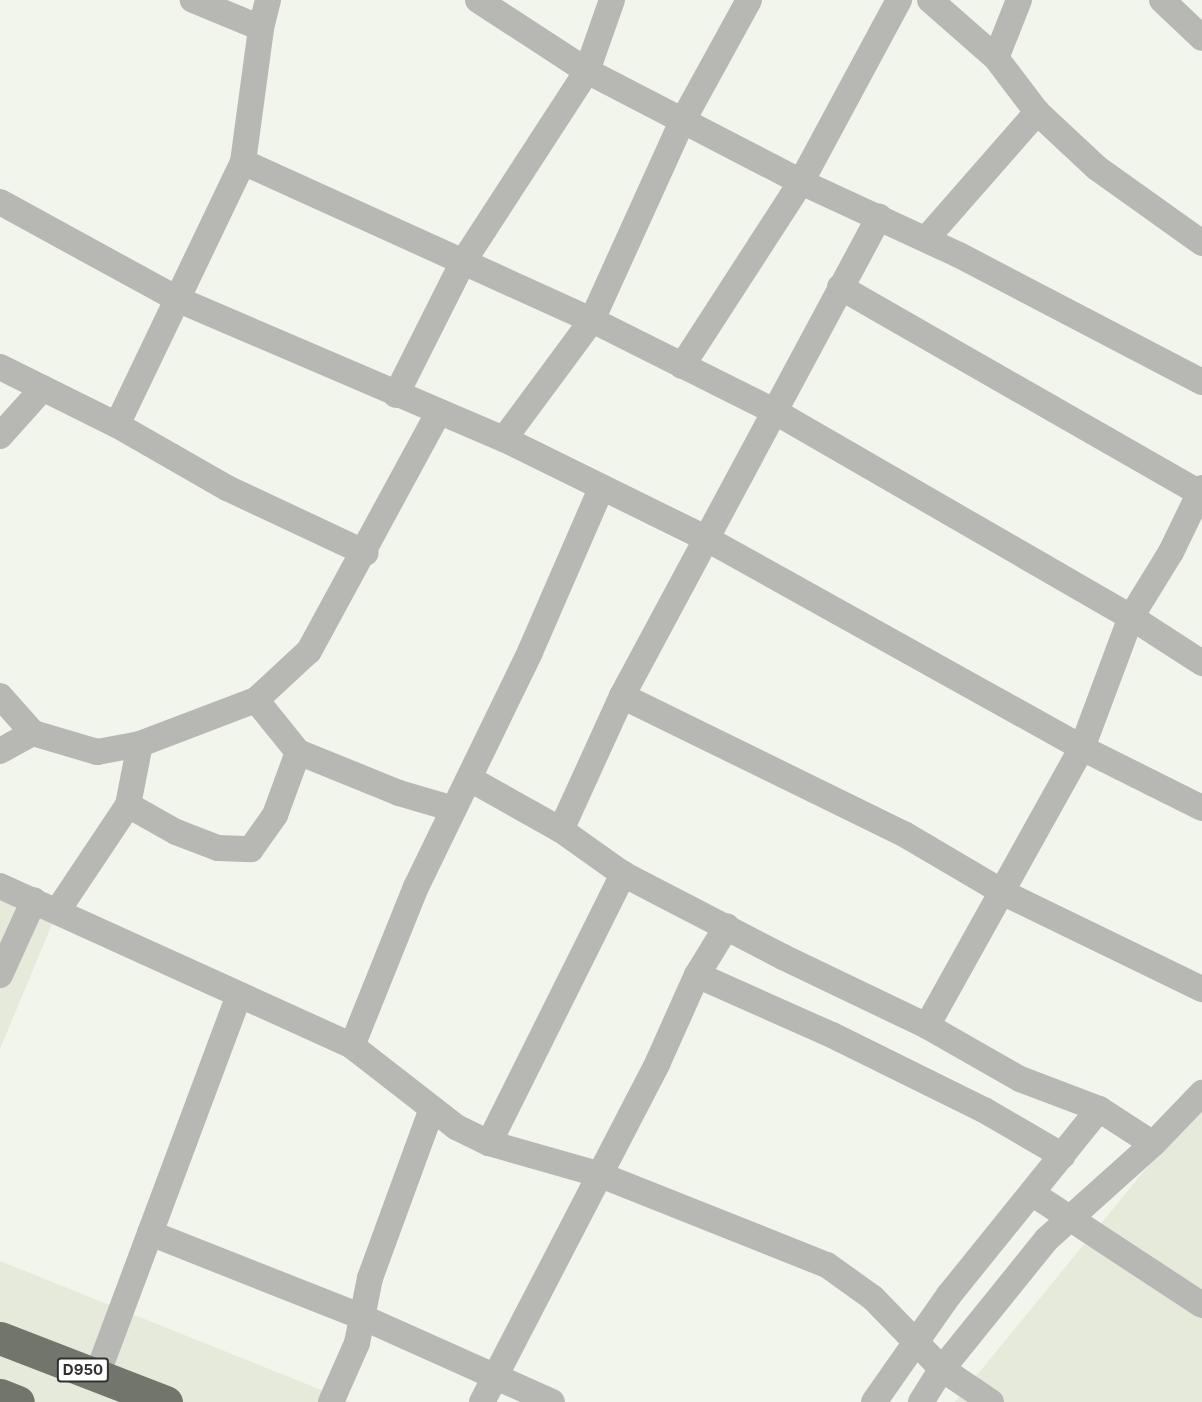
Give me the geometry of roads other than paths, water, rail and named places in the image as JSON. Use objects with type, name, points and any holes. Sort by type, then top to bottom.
[{"type":"highway","name":"D950","points":[[0,1338],[166,1402]]},
{"type":"highway","points":[[0,1395],[18,1402]]},
{"type":"street","points":[[193,0],[261,28]]},
{"type":"street","points":[[117,425],[179,300],[243,162],[261,28],[268,0]]},
{"type":"street","points":[[478,0],[587,71],[682,122],[801,182],[926,239],[1202,382]]},
{"type":"street","points":[[396,395],[463,262],[587,71],[612,0]]},
{"type":"street","points":[[504,438],[592,320],[682,122],[749,0]]},
{"type":"street","points":[[682,366],[801,182],[899,0]]},
{"type":"street","points":[[930,0],[996,58],[1037,112],[1097,168],[1202,243]]},
{"type":"street","points":[[996,58],[1019,0]]},
{"type":"street","points":[[1162,0],[1202,38]]},
{"type":"street","points":[[926,239],[1037,112]]},
{"type":"street","points":[[243,162],[592,320],[772,410],[1131,617],[1202,663]]},
{"type":"street","points":[[0,202],[179,300],[438,413],[504,438],[601,489],[707,539],[1082,748],[1202,808]]},
{"type":"street","points":[[561,830],[622,696],[707,539],[772,410],[879,218]]},
{"type":"street","points":[[840,287],[1201,490],[1171,552],[1131,617],[1082,748],[1004,893],[927,1026]]},
{"type":"street","points":[[0,367],[117,425],[227,488],[366,553]]},
{"type":"street","points":[[0,436],[43,388]]},
{"type":"street","points":[[0,696],[33,733],[97,752],[140,744],[256,700],[309,651],[366,553],[399,482],[438,413]]},
{"type":"street","points":[[352,1046],[416,887],[470,778],[601,489]]},
{"type":"street","points":[[622,696],[904,834],[1004,893],[1202,989]]},
{"type":"street","points":[[256,700],[298,752],[399,793],[454,809]]},
{"type":"street","points":[[0,751],[33,733]]},
{"type":"street","points":[[58,910],[128,805],[140,744]]},
{"type":"street","points":[[128,805],[176,832],[218,848],[251,849],[275,815],[298,752]]},
{"type":"street","points":[[470,778],[561,830],[623,874],[927,1026],[1020,1078],[1099,1109],[1153,1144]]},
{"type":"street","points":[[489,1143],[623,874]]},
{"type":"street","points":[[0,886],[58,910],[352,1046],[456,1127],[489,1143],[598,1174],[827,1265],[873,1298],[942,1370],[991,1402]]},
{"type":"street","points":[[0,975],[34,900]]},
{"type":"street","points":[[482,1402],[658,1062],[697,975],[727,926]]},
{"type":"street","points":[[697,975],[842,1040],[984,1110],[1063,1156]]},
{"type":"street","points":[[97,1375],[239,995]]},
{"type":"street","points":[[921,1402],[942,1370],[1047,1239],[1153,1144],[1202,1093]]},
{"type":"street","points":[[331,1402],[357,1343],[370,1278],[432,1109]]},
{"type":"street","points":[[874,1402],[949,1295],[1033,1194],[1099,1109]]},
{"type":"street","points":[[1033,1194],[1202,1305]]},
{"type":"street","points":[[150,1233],[362,1317],[552,1402]]}]
